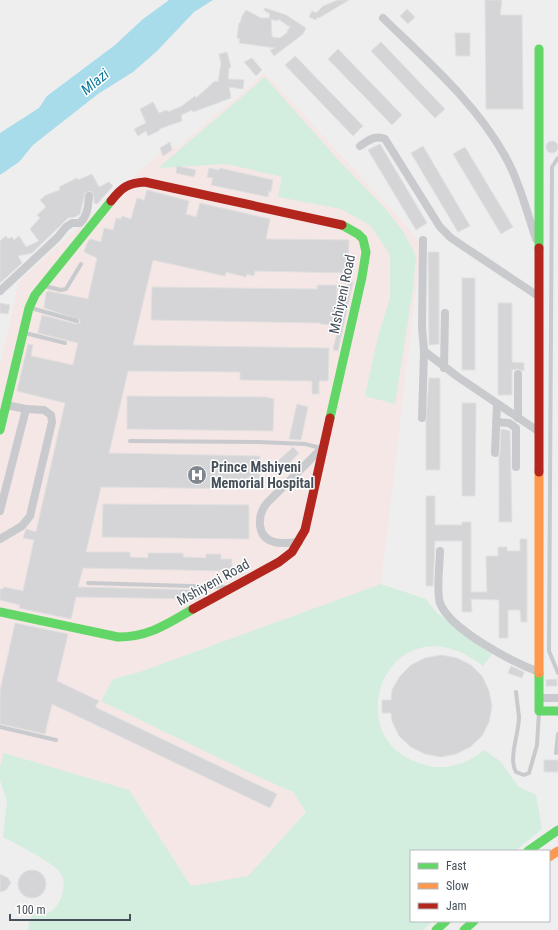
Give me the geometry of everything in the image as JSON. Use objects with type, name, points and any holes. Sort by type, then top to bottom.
[{"type":"street","points":[[383,18],[444,77],[469,105],[493,137],[506,158],[538,243]]},
{"type":"street","points":[[539,49],[538,431],[540,711],[558,711]]},
{"type":"street","points":[[360,146],[373,138],[379,137],[385,139],[440,227],[451,238],[538,296]]},
{"type":"street","name":"Mshiyeni Road","points":[[0,430],[29,308],[41,286],[119,191],[125,186],[137,182],[145,182],[351,228],[362,237],[365,243],[366,256],[305,530],[292,552],[279,562],[150,633],[134,637],[118,637],[0,612]]},
{"type":"street","points":[[0,291],[53,242],[66,227],[72,223],[80,222],[84,218],[88,209],[89,196]]},
{"type":"street","points":[[422,418],[424,351],[422,327],[423,240]]},
{"type":"street","points":[[444,368],[445,313]]},
{"type":"street","points":[[424,351],[444,368],[538,431]]},
{"type":"street","points":[[518,374],[518,418]]},
{"type":"street","points":[[494,453],[497,404]]},
{"type":"street","points":[[0,539],[16,531],[30,516],[52,422],[51,415],[46,412],[6,405]]},
{"type":"street","points":[[0,511],[26,409]]},
{"type":"street","points":[[496,422],[509,423],[516,428],[516,467]]},
{"type":"street","points":[[299,542],[282,543],[270,541],[261,531],[259,524],[260,513],[267,503],[323,447]]},
{"type":"street","points":[[440,551],[440,602],[454,622],[499,653],[521,665],[540,672]]},
{"type":"street","points":[[540,698],[558,698]]},
{"type":"street","points":[[529,850],[558,830]]},
{"type":"street","points":[[436,930],[445,922]]},
{"type":"street","points":[[464,930],[473,922]]},
{"type":"lane","points":[[558,158],[552,167],[549,643],[552,660],[558,673]]},
{"type":"lane","points":[[41,286],[61,290],[66,289],[81,264]]},
{"type":"lane","points":[[29,308],[77,321]]},
{"type":"lane","points":[[23,332],[65,343]]},
{"type":"lane","points":[[130,441],[281,443],[305,444],[323,447]]},
{"type":"lane","points":[[88,583],[232,587]]},
{"type":"lane","points":[[516,692],[519,716],[512,761],[516,772],[524,775],[529,773],[537,745],[540,711]]},
{"type":"lane","points":[[0,727],[56,740]]},
{"type":"lane","points":[[556,753],[558,734]]},
{"type":"shaded area","name":"Prince Mshiyeni Memorial Hospital","points":[[265,73],[410,230],[421,246],[381,584],[137,673],[113,679],[102,701],[248,772],[293,792],[306,811],[248,876],[191,886],[129,790],[4,753],[0,767],[0,365],[19,281],[170,144],[176,149]]},
{"type":"green space","points":[[265,77],[340,162],[383,206],[403,231],[416,256],[413,289],[395,404],[365,396],[378,336],[390,298],[390,255],[371,226],[341,209],[278,197],[282,177],[227,164],[158,168]]},
{"type":"green space","points":[[381,584],[426,599],[436,612],[492,654],[483,666],[450,649],[421,648],[399,659],[384,680],[378,704],[382,729],[397,751],[425,765],[433,767],[448,767],[456,765],[471,759],[484,750],[500,761],[519,787],[536,795],[542,829],[516,850],[410,850],[410,922],[432,922],[423,930],[28,930],[32,915],[48,913],[57,906],[62,895],[64,882],[61,874],[51,865],[35,854],[3,837],[7,801],[0,780],[0,767],[4,753],[129,790],[191,886],[248,876],[306,812],[293,792],[248,772],[101,701],[113,679],[137,673]]},
{"type":"water","name":"Mlazi","points":[[169,0],[213,0],[194,12],[157,51],[133,72],[98,94],[33,145],[19,162],[0,175],[0,133],[39,108],[47,96],[115,45],[143,19]]},
{"type":"building","points":[[338,0],[349,0],[319,18],[317,17],[316,20],[309,17],[312,11],[316,13],[323,6]]},
{"type":"building","points":[[485,0],[502,0],[500,15],[522,15],[523,109],[486,109]]},
{"type":"building","points":[[265,8],[286,15],[306,28],[303,34],[274,56],[270,50],[275,48],[239,43],[240,39],[237,38],[239,23],[246,10],[261,18],[269,18],[270,14],[264,10]],"holes":[[[271,19],[277,21],[278,19],[290,27],[287,31],[288,32],[280,38],[272,37]]]},
{"type":"building","points":[[407,9],[415,17],[408,24],[400,16]]},
{"type":"building","points":[[455,33],[470,33],[470,56],[456,56]]},
{"type":"building","points":[[381,42],[445,109],[435,118],[371,51]]},
{"type":"building","points":[[338,49],[402,115],[392,125],[328,59]]},
{"type":"building","points":[[227,52],[231,67],[229,68],[228,79],[244,80],[243,89],[229,87],[231,98],[181,115],[182,121],[159,129],[160,130],[148,136],[146,131],[138,136],[134,129],[146,123],[140,109],[153,102],[159,113],[167,110],[168,112],[182,106],[195,96],[196,98],[215,81],[218,82],[221,63],[219,54]]},
{"type":"building","points":[[295,56],[363,126],[353,136],[285,65]]},
{"type":"building","points":[[252,58],[262,70],[256,76],[244,62]]},
{"type":"building","points":[[550,141],[554,141],[558,147],[554,153],[550,153],[546,149],[546,145]]},
{"type":"building","points":[[170,142],[172,150],[163,156],[160,148]]},
{"type":"building","points":[[380,144],[427,223],[416,230],[368,150]]},
{"type":"building","points":[[423,146],[470,226],[458,232],[411,153]]},
{"type":"building","points":[[465,147],[513,227],[501,234],[453,154]]},
{"type":"building","points":[[177,166],[196,170],[194,177],[176,173]]},
{"type":"building","points":[[209,168],[219,170],[220,168],[273,180],[271,192],[269,191],[268,197],[211,185],[213,178],[207,177]]},
{"type":"building","points":[[92,174],[99,187],[109,182],[113,186],[97,204],[94,203],[94,196],[92,192],[89,191],[85,193],[80,214],[75,217],[68,218],[32,253],[18,256],[22,263],[0,283],[0,241],[6,236],[8,239],[12,237],[14,240],[19,236],[26,247],[39,241],[30,229],[40,218],[37,215],[46,207],[40,200],[46,195],[60,190],[59,187],[77,178],[78,180]]},
{"type":"building","points":[[147,190],[189,201],[186,214],[196,217],[200,203],[270,219],[266,239],[349,240],[348,273],[255,271],[254,276],[247,274],[246,277],[226,272],[225,276],[153,260],[133,345],[329,348],[328,381],[319,381],[319,394],[312,394],[312,381],[240,380],[240,372],[128,371],[109,453],[260,456],[259,489],[101,487],[86,552],[130,552],[130,557],[148,558],[148,553],[183,553],[183,557],[206,558],[206,554],[221,554],[221,559],[232,559],[232,571],[83,568],[78,587],[201,590],[201,597],[197,599],[76,597],[71,619],[19,608],[20,605],[0,600],[0,589],[3,589],[4,587],[23,591],[34,540],[23,538],[26,529],[36,532],[65,403],[17,391],[28,344],[33,345],[31,356],[73,365],[78,343],[38,333],[42,315],[76,324],[80,323],[80,320],[44,308],[46,293],[48,291],[88,299],[97,258],[84,252],[87,243],[90,239],[101,242],[104,228],[113,230],[116,218],[121,219],[122,216],[131,219],[137,198],[144,200]]},
{"type":"building","points":[[428,252],[439,252],[439,344],[429,345]]},
{"type":"building","points":[[462,278],[475,278],[475,370],[462,370]]},
{"type":"building","points":[[349,281],[353,282],[338,351],[333,350]]},
{"type":"building","points":[[317,285],[337,285],[337,325],[320,323],[151,320],[152,287],[317,289]]},
{"type":"building","points":[[0,303],[10,305],[8,314],[0,313]]},
{"type":"building","points":[[498,303],[512,303],[512,362],[524,363],[524,371],[518,369],[512,370],[512,395],[498,395]]},
{"type":"building","points":[[429,378],[440,378],[440,470],[426,470],[426,422]]},
{"type":"building","points":[[127,396],[266,397],[274,399],[273,431],[127,429]]},
{"type":"building","points":[[462,403],[476,403],[475,496],[462,496]]},
{"type":"building","points":[[297,404],[308,407],[301,440],[289,439]]},
{"type":"building","points":[[501,429],[510,431],[512,522],[499,522],[499,457]]},
{"type":"building","points":[[293,447],[299,453],[284,469],[277,462]]},
{"type":"building","points":[[426,496],[435,496],[435,525],[462,525],[462,522],[471,522],[471,592],[487,592],[486,556],[498,556],[498,547],[507,547],[507,551],[520,551],[520,539],[527,539],[527,622],[521,622],[520,610],[508,610],[508,638],[499,638],[499,600],[471,599],[472,612],[462,612],[462,541],[435,541],[433,586],[426,586]]},
{"type":"building","points":[[103,504],[249,505],[249,539],[102,537]]},
{"type":"building","points":[[15,623],[68,634],[57,681],[99,701],[95,707],[277,794],[270,808],[52,704],[45,734],[0,724],[0,691]]},
{"type":"building","points":[[441,655],[457,658],[471,665],[482,676],[489,691],[492,706],[489,722],[482,736],[470,747],[456,754],[441,757],[425,754],[411,747],[399,736],[392,721],[391,713],[382,713],[382,700],[391,700],[392,690],[400,676],[411,665],[425,658]]},
{"type":"building","points":[[511,666],[524,672],[522,678],[508,673]]},
{"type":"building","points":[[557,679],[557,686],[546,686],[546,680]]},
{"type":"building","points":[[544,760],[558,760],[558,772],[544,772]]},
{"type":"building","points":[[32,870],[42,874],[46,884],[42,894],[32,898],[22,894],[18,884],[22,874]]},
{"type":"building","points":[[0,874],[8,878],[11,883],[6,890],[0,892]]},
{"type":"traffic: fast","points":[[539,49],[539,248]]},
{"type":"traffic: fast","points":[[0,430],[29,308],[35,295],[111,201]]},
{"type":"traffic: fast","points":[[330,418],[362,277],[366,252],[363,239],[358,234],[342,225]]},
{"type":"traffic: fast","points":[[0,612],[118,637],[139,635],[157,629],[193,609]]},
{"type":"traffic: fast","points":[[539,673],[539,711],[558,711]]},
{"type":"traffic: fast","points":[[529,850],[558,830]]},
{"type":"traffic: fast","points":[[436,930],[445,922]]},
{"type":"traffic: fast","points":[[464,930],[473,922]]},
{"type":"traffic: slow","points":[[539,472],[539,673]]},
{"type":"traffic: slow","points":[[550,856],[558,851]]},
{"type":"traffic: jam","points":[[111,201],[122,189],[134,183],[145,182],[342,225]]},
{"type":"traffic: jam","points":[[539,248],[539,472]]},
{"type":"traffic: jam","points":[[193,609],[279,562],[292,552],[305,530],[330,418]]},
{"type":"place","name":"Prince Mshiyeni Memorial Hospital","points":[[197,475]]}]
